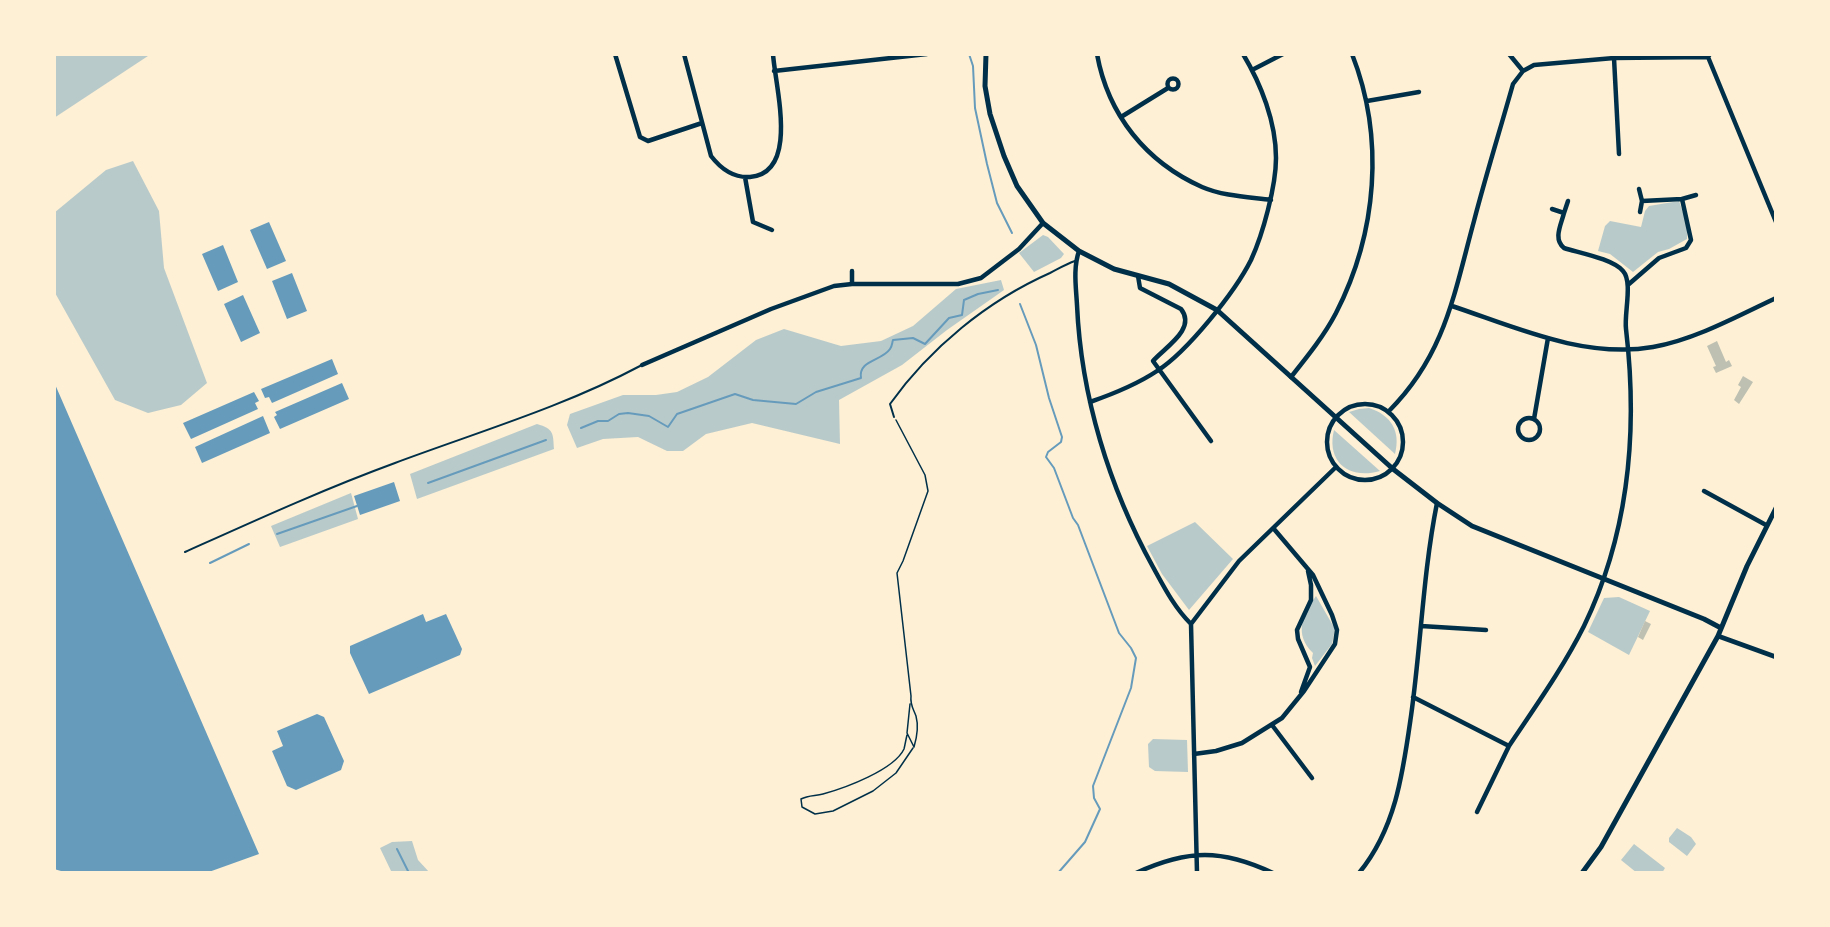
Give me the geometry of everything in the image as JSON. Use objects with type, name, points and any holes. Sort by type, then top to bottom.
[{"type":"street","points":[[615,54],[640,137],[648,141],[702,123]]},
{"type":"street","points":[[684,54],[711,156],[720,168],[745,177],[756,176],[768,171],[781,149],[781,120],[773,54]]},
{"type":"street","points":[[853,54],[853,62]]},
{"type":"street","points":[[774,71],[927,54]]},
{"type":"street","points":[[986,54],[985,86],[990,114],[1004,156],[1017,186],[1043,224],[1079,251],[1114,269],[1169,284],[1216,310],[1394,468],[1437,503],[1472,526],[1704,619],[1721,628]]},
{"type":"street","points":[[1097,54],[1104,85],[1128,130],[1160,163],[1203,188],[1270,200]]},
{"type":"street","points":[[1090,402],[1122,390],[1158,370],[1190,342],[1251,260],[1270,200],[1276,157],[1272,123],[1252,70],[1243,54]]},
{"type":"street","points":[[1252,70],[1283,54]]},
{"type":"street","points":[[1291,377],[1315,347],[1336,313],[1355,267],[1369,216],[1373,175],[1372,140],[1367,101],[1352,54]]},
{"type":"street","points":[[1509,54],[1523,71]]},
{"type":"street","points":[[1389,411],[1428,360],[1452,306],[1473,221],[1513,84],[1523,71],[1534,65],[1614,58],[1709,55],[1776,222]]},
{"type":"street","points":[[1614,58],[1619,154]]},
{"type":"street","points":[[1121,117],[1168,88]]},
{"type":"street","points":[[1367,101],[1419,92]]},
{"type":"street","points":[[745,177],[753,222],[772,230]]},
{"type":"street","points":[[1639,189],[1642,201],[1640,212]]},
{"type":"street","points":[[1642,201],[1682,199],[1696,195]]},
{"type":"street","points":[[1629,284],[1659,258],[1686,248],[1692,240],[1682,199]]},
{"type":"street","points":[[1477,812],[1509,746],[1558,671],[1583,627],[1603,580],[1624,499],[1629,467],[1632,385],[1624,316],[1629,284],[1625,272],[1616,266],[1564,248],[1559,244],[1557,238],[1568,201]]},
{"type":"street","points":[[1552,209],[1564,213]]},
{"type":"street","points":[[642,365],[771,309],[834,286],[958,284],[981,278],[1019,249],[1043,224]]},
{"type":"street","points":[[1079,251],[1075,261],[1078,327],[1090,402],[1108,470],[1142,547],[1173,602],[1191,624],[1197,873]]},
{"type":"street","points":[[852,271],[852,284]]},
{"type":"street","points":[[1138,276],[1140,288],[1185,313],[1186,323],[1182,332],[1152,362],[1211,441]]},
{"type":"street","points":[[1452,306],[1548,338],[1592,347],[1628,350],[1678,341],[1776,298]]},
{"type":"street","points":[[1534,419],[1548,338]]},
{"type":"street","points":[[1363,403],[1379,406],[1389,411],[1401,426],[1404,439],[1402,453],[1394,468],[1378,478],[1363,480],[1349,477],[1336,466],[1330,457],[1327,445],[1328,432],[1336,417],[1345,409],[1363,403]]},
{"type":"street","points":[[1526,418],[1534,419],[1541,427],[1540,434],[1531,441],[1524,439],[1519,433],[1518,426],[1526,418]]},
{"type":"street","points":[[1191,624],[1239,561],[1336,466]]},
{"type":"street","points":[[1704,491],[1766,525]]},
{"type":"street","points":[[1359,873],[1376,849],[1389,823],[1403,773],[1437,503]]},
{"type":"street","points":[[1582,873],[1606,838],[1718,636],[1766,525],[1776,508]]},
{"type":"street","points":[[1194,754],[1216,751],[1242,743],[1281,718],[1305,691],[1316,670],[1335,644],[1337,630],[1313,575],[1274,529]]},
{"type":"street","points":[[1301,694],[1310,667],[1298,639],[1297,630],[1311,600],[1311,585],[1307,568]]},
{"type":"street","points":[[1421,626],[1486,630]]},
{"type":"street","points":[[1718,636],[1776,657]]},
{"type":"street","points":[[1413,697],[1509,746]]},
{"type":"street","points":[[1272,725],[1312,778]]},
{"type":"street","points":[[1136,873],[1172,858],[1196,854],[1229,857],[1252,863],[1274,873]]},
{"type":"lane","points":[[894,417],[890,404],[915,373],[981,312],[1024,286],[1075,261]]},
{"type":"lane","points":[[185,552],[394,463],[501,426],[603,386],[642,365]]},
{"type":"path","points":[[894,417],[925,476],[928,491],[897,573],[911,696],[910,704],[908,733],[903,750],[890,764],[858,781],[823,794],[807,796],[801,799],[802,807],[815,814],[833,811],[873,791],[897,773],[914,747],[918,734],[916,718],[910,704]]},
{"type":"path","points":[[908,733],[914,747]]},
{"type":"shaded area","points":[[54,54],[151,54],[54,118]]},
{"type":"shaded area","points":[[133,161],[159,211],[164,268],[207,383],[181,405],[148,413],[115,400],[54,291],[54,213],[106,170]]},
{"type":"shaded area","points":[[1679,201],[1687,224],[1687,239],[1658,252],[1633,272],[1610,254],[1598,251],[1605,226],[1610,221],[1641,227],[1645,211],[1649,206]]},
{"type":"shaded area","points":[[1043,235],[1048,237],[1064,254],[1061,258],[1034,272],[1019,253]]},
{"type":"shaded area","points":[[1001,280],[1004,290],[902,365],[839,400],[840,444],[752,423],[706,434],[683,451],[667,451],[638,437],[603,439],[577,448],[567,425],[570,414],[623,395],[656,395],[677,392],[708,377],[756,340],[784,329],[841,346],[881,341],[913,326],[956,289]]},
{"type":"shaded area","points":[[1369,408],[1383,415],[1392,425],[1397,438],[1395,454],[1349,412]]},
{"type":"shaded area","points":[[537,424],[552,432],[554,449],[417,499],[410,474]]},
{"type":"shaded area","points":[[1334,430],[1380,471],[1359,473],[1342,466],[1333,451]]},
{"type":"shaded area","points":[[351,493],[358,519],[280,547],[271,526]]},
{"type":"shaded area","points":[[1195,522],[1233,559],[1189,610],[1162,574],[1147,546]]},
{"type":"shaded area","points":[[1316,596],[1335,629],[1332,644],[1315,666],[1313,653],[1303,639],[1302,625]]},
{"type":"shaded area","points":[[1619,597],[1650,611],[1629,655],[1588,632],[1604,598]]},
{"type":"shaded area","points":[[1153,739],[1187,740],[1188,772],[1155,771],[1149,767],[1148,744]]},
{"type":"shaded area","points":[[1677,828],[1691,837],[1696,844],[1687,856],[1669,842],[1669,838]]},
{"type":"shaded area","points":[[412,841],[418,860],[430,873],[392,873],[380,848],[392,842]]},
{"type":"shaded area","points":[[1634,844],[1665,868],[1662,873],[1637,873],[1621,860]]},
{"type":"water","points":[[269,222],[286,261],[267,269],[250,230]]},
{"type":"water","points":[[223,245],[238,282],[218,291],[202,254]]},
{"type":"water","points":[[292,273],[307,311],[287,319],[272,281]]},
{"type":"water","points":[[243,295],[260,333],[241,342],[224,304]]},
{"type":"water","points":[[332,359],[338,374],[272,403],[269,397],[265,398],[261,389]]},
{"type":"water","points":[[54,382],[259,854],[206,873],[68,873],[54,869]]},
{"type":"water","points":[[342,383],[349,399],[280,429],[274,417],[277,415],[275,412]]},
{"type":"water","points":[[254,392],[259,401],[255,403],[258,409],[191,439],[183,423]]},
{"type":"water","points":[[263,416],[270,433],[202,463],[195,447]]},
{"type":"water","points":[[394,482],[400,501],[360,515],[354,496]]},
{"type":"water","points":[[423,614],[426,622],[446,614],[462,649],[460,655],[369,694],[350,653],[350,646]]},
{"type":"water","points":[[317,714],[324,717],[344,761],[341,770],[296,790],[287,786],[272,751],[283,746],[277,731]]},
{"type":"building","points":[[1717,341],[1726,362],[1729,360],[1732,366],[1716,373],[1713,367],[1716,366],[1707,346]]},
{"type":"building","points":[[1743,376],[1753,382],[1739,404],[1734,400],[1741,387],[1738,385]]},
{"type":"building","points":[[1645,621],[1651,624],[1643,640],[1638,637]]},
{"type":"waterway","points":[[969,54],[973,66],[975,108],[987,164],[997,203],[1012,233]]},
{"type":"waterway","points":[[581,428],[628,413],[649,416],[668,427],[677,414],[735,394],[753,400],[796,404],[816,392],[861,378],[863,368],[886,353],[893,340],[913,338],[925,344],[949,318],[962,315],[964,300],[978,294],[998,290]]},
{"type":"waterway","points":[[1020,304],[1036,345],[1049,398],[1062,437],[1061,442],[1048,452],[1046,457],[1054,468],[1073,518],[1078,525],[1119,633],[1136,658],[1131,688],[1093,786],[1094,798],[1100,809],[1085,842],[1058,873]]},
{"type":"waterway","points":[[428,483],[546,440]]},
{"type":"waterway","points":[[277,534],[357,506]]},
{"type":"waterway","points":[[210,563],[249,544]]},
{"type":"waterway","points":[[397,849],[409,873]]}]
